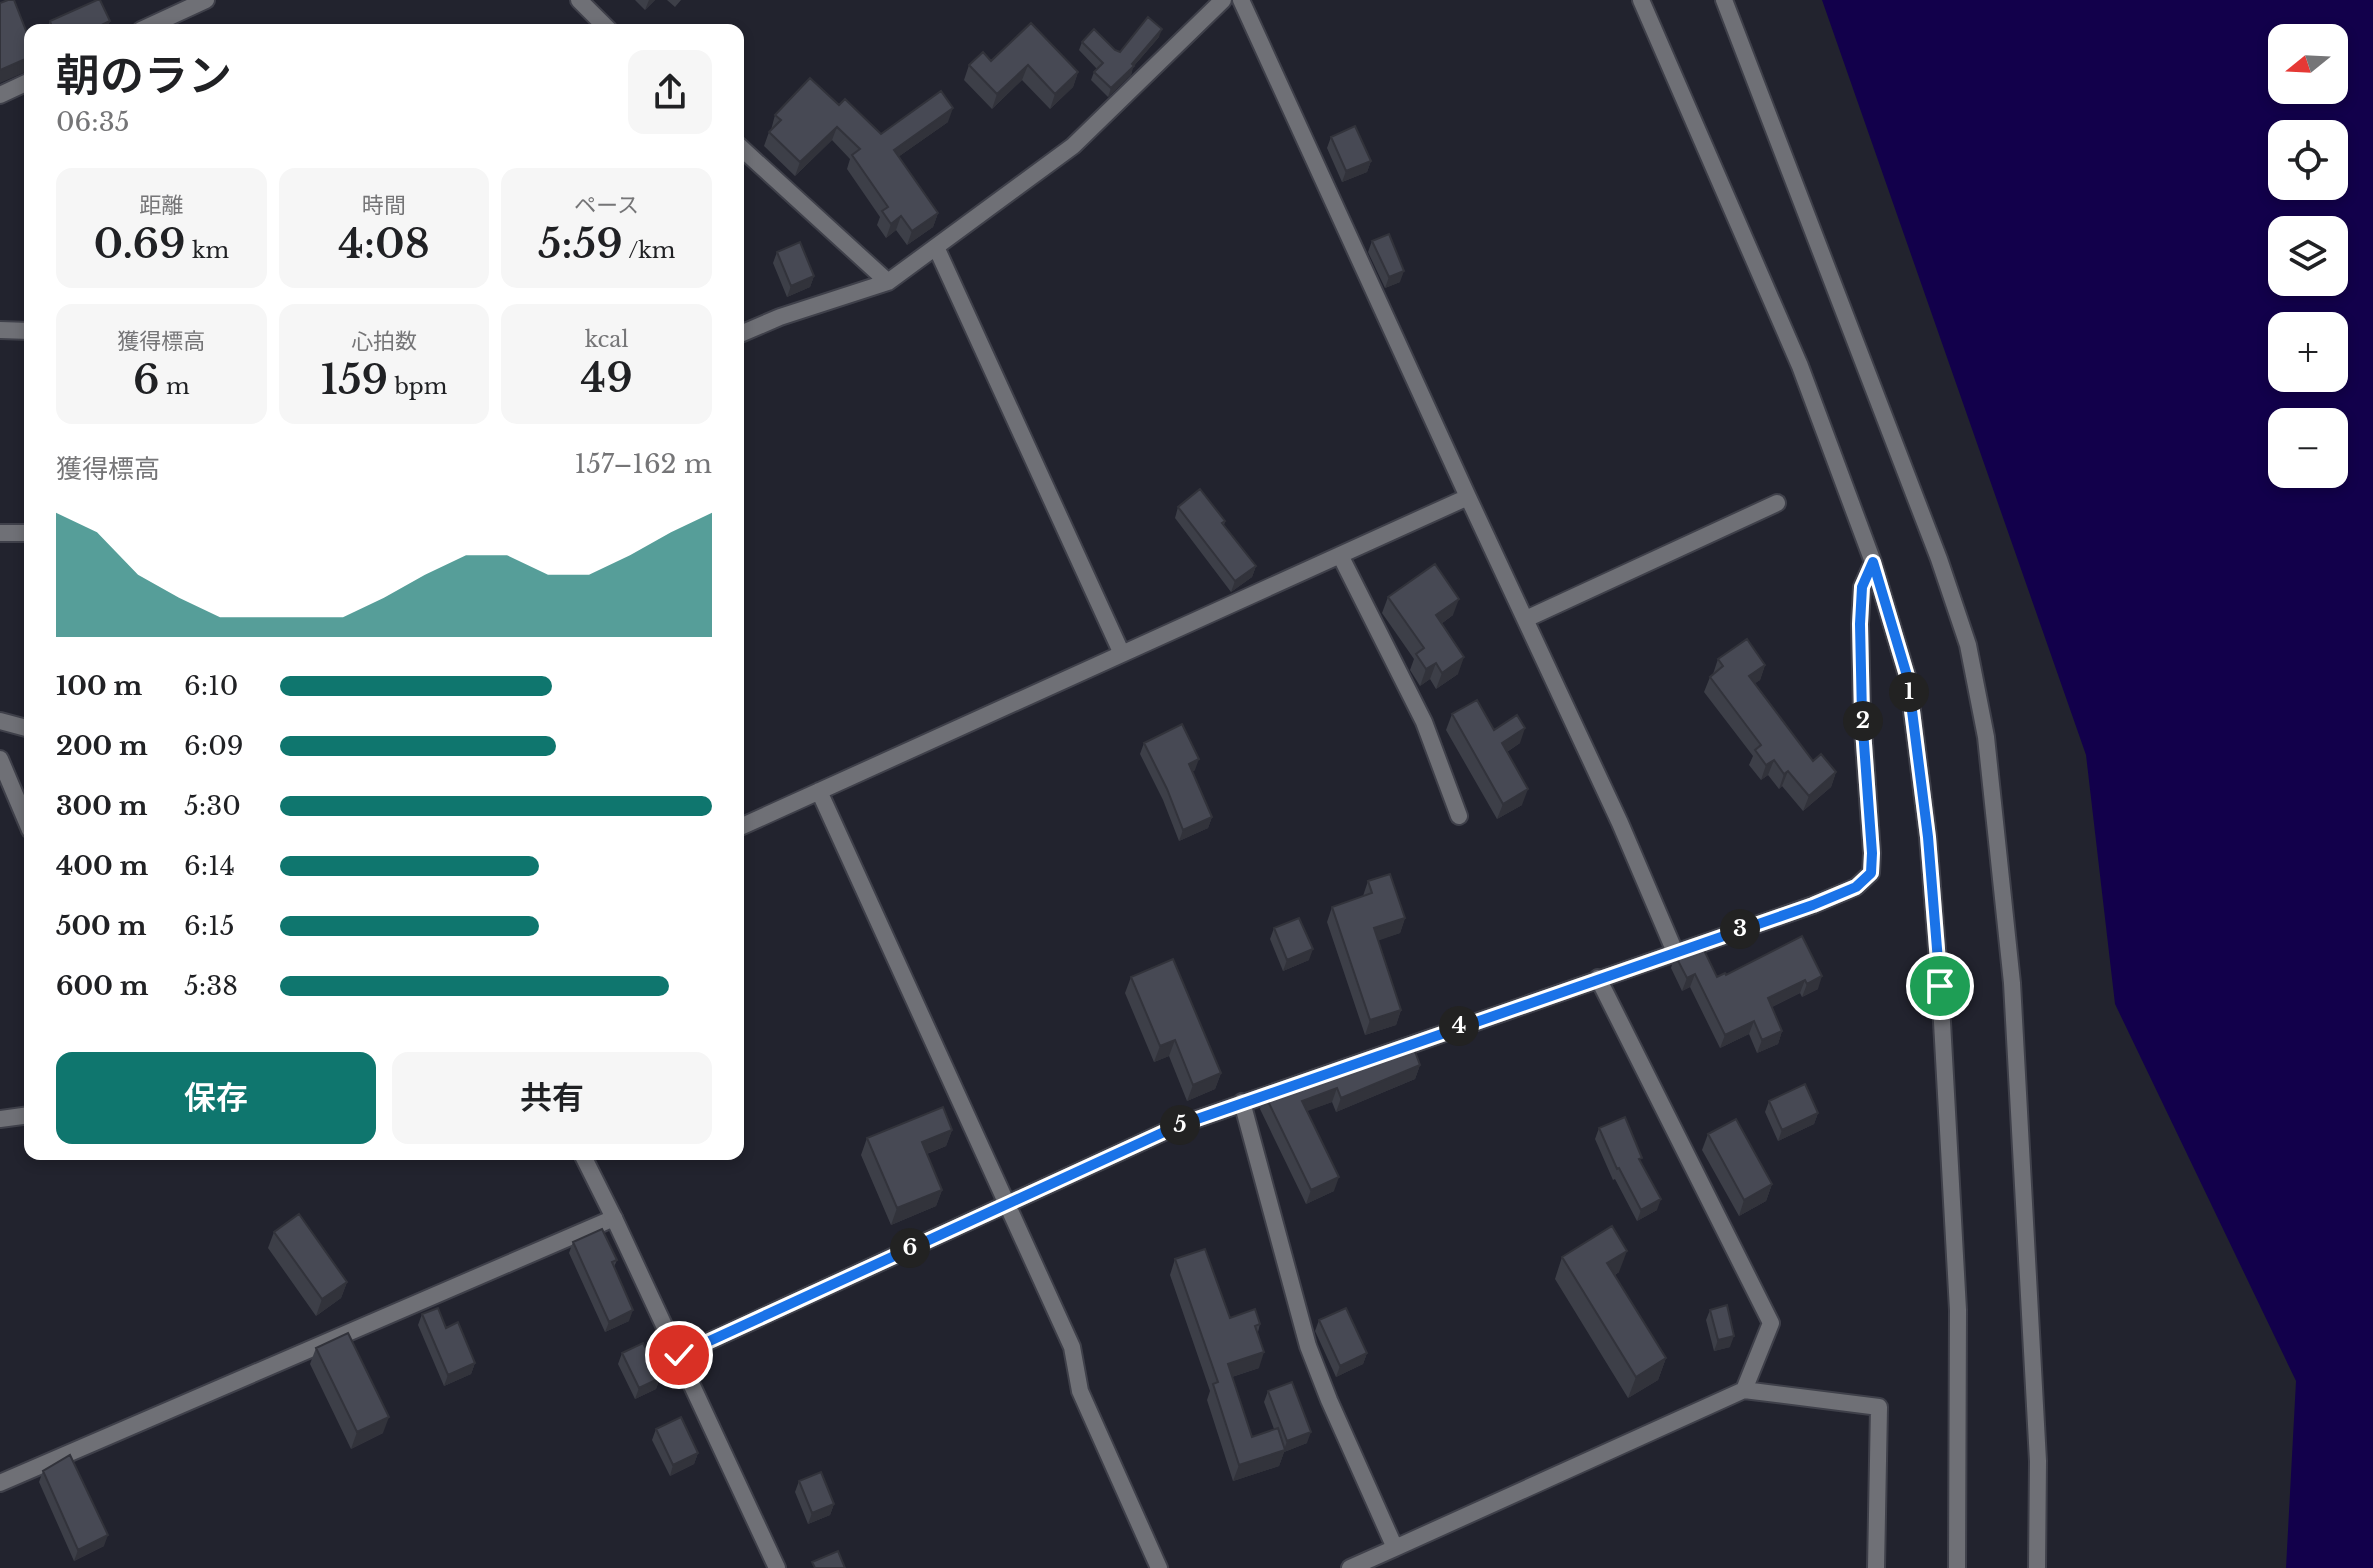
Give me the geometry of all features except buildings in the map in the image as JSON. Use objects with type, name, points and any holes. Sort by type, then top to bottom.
[{"type":"street","points":[[154,24],[206,0]]},
{"type":"street","points":[[579,0],[600,24]]},
{"type":"street","points":[[744,332],[780,317],[888,282],[1073,146],[1223,0]]},
{"type":"street","points":[[1241,0],[1620,823],[1675,952]]},
{"type":"street","points":[[1641,0],[1800,366],[1873,562],[1908,679],[1928,837],[1940,986],[1958,1310],[1957,1568]]},
{"type":"street","points":[[1724,0],[1939,559],[1968,645],[1974,675],[1986,737],[2012,983],[2038,1461],[2037,1568]]},
{"type":"street","points":[[0,95],[24,84]]},
{"type":"street","points":[[744,150],[888,282]]},
{"type":"street","points":[[936,247],[1122,654]]},
{"type":"street","points":[[0,330],[24,331]]},
{"type":"street","points":[[744,825],[1468,497]]},
{"type":"street","points":[[1526,619],[1777,503]]},
{"type":"street","points":[[0,533],[24,533]]},
{"type":"street","points":[[1340,555],[1424,722],[1459,816]]},
{"type":"street","points":[[679,1355],[1177,1126],[1856,887],[1871,873],[1860,624],[1862,587],[1873,562]]},
{"type":"street","points":[[0,721],[24,727]]},
{"type":"street","points":[[0,759],[24,816]]},
{"type":"street","points":[[819,791],[1072,1347],[1080,1391],[1159,1568]]},
{"type":"street","points":[[1598,978],[1771,1323],[1744,1390]]},
{"type":"street","points":[[1242,1102],[1308,1346],[1395,1548]]},
{"type":"street","points":[[0,1119],[24,1116]]},
{"type":"street","points":[[585,1160],[777,1568]]},
{"type":"street","points":[[0,1483],[614,1218]]},
{"type":"street","points":[[1361,1566],[1744,1390],[1879,1407],[1876,1568]]},
{"type":"shaded area","points":[[1822,0],[2373,0],[2373,1568],[2286,1568],[2296,1381],[2115,1004],[2086,755]]},
{"type":"route","points":[[679,1355],[1177,1126],[1813,905],[1856,887],[1871,873],[1860,624],[1862,587],[1873,562],[1908,679],[1928,837],[1940,986]]}]
